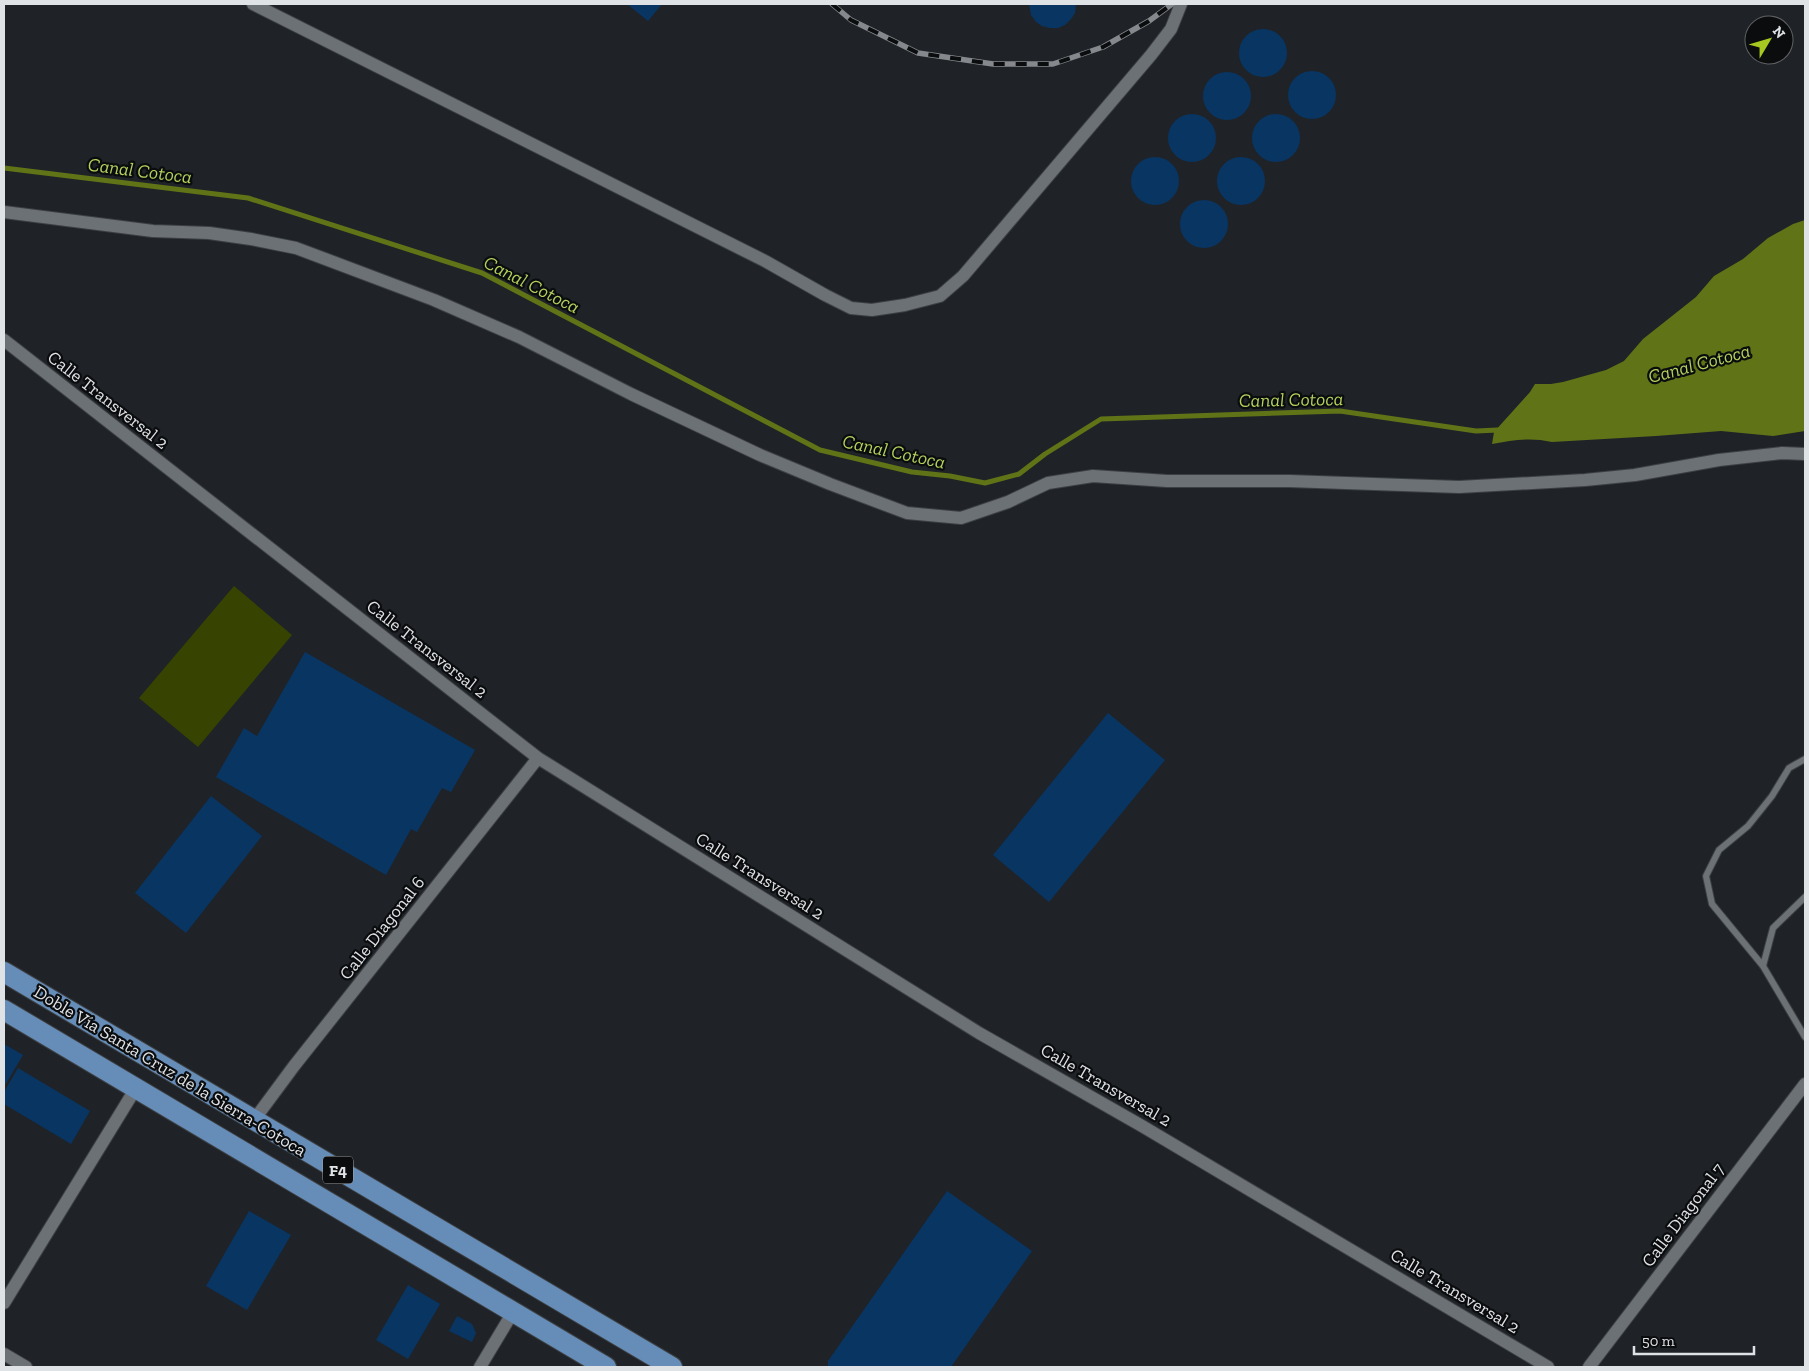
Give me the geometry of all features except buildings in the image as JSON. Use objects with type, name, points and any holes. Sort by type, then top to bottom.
[{"type":"highway","name":"Doble Vía Santa Cruz de la Sierra-Cotoca","points":[[4,972],[672,1367]]},
{"type":"highway","name":"Doble Vía Santa Cruz de la Sierra-Cotoca","points":[[4,1010],[606,1367]]},
{"type":"street","points":[[253,4],[765,261],[851,308],[872,310],[905,305],[940,296],[963,276],[1151,55],[1171,29],[1181,4]]},
{"type":"street","points":[[4,212],[153,231],[209,233],[296,248],[434,300],[519,336],[631,394],[760,455],[830,484],[907,512],[961,518],[1008,502],[1048,483],[1093,476],[1167,481],[1289,481],[1459,487],[1585,480],[1635,475],[1719,460],[1782,453],[1805,454]]},
{"type":"street","name":"Calle Transversal 2","points":[[4,340],[538,758],[979,1033],[1142,1126],[1548,1367]]},
{"type":"street","name":"Calle Diagonal 6","points":[[254,1120],[294,1066],[538,758]]},
{"type":"street","name":"Calle Diagonal 7","points":[[1589,1367],[1805,1084]]},
{"type":"street","points":[[4,1303],[136,1088]]},
{"type":"street","points":[[480,1367],[513,1312]]},
{"type":"street","points":[[4,1354],[26,1367]]},
{"type":"lane","points":[[1805,759],[1789,768],[1772,796],[1748,826],[1719,850],[1706,876],[1712,904],[1764,966],[1805,1037]]},
{"type":"lane","points":[[1764,966],[1773,928],[1805,897]]},
{"type":"shaded area","points":[[234,586],[292,635],[198,747],[139,698]]},
{"type":"water","points":[[1805,220],[1805,431],[1773,436],[1721,431],[1552,442],[1522,440],[1492,444],[1494,432],[1535,384],[1563,382],[1606,370],[1624,361],[1643,339],[1696,297],[1714,276],[1743,259],[1768,238],[1793,224]]},
{"type":"waterway","name":"Canal Cotoca","points":[[4,168],[248,198],[482,273],[820,450],[912,472],[950,476],[985,483],[1019,474],[1045,454],[1101,419],[1340,411],[1476,431],[1498,430]]},
{"type":"railway","points":[[832,4],[851,20],[918,53],[993,64],[1053,64],[1103,47],[1149,21],[1172,4]]}]
